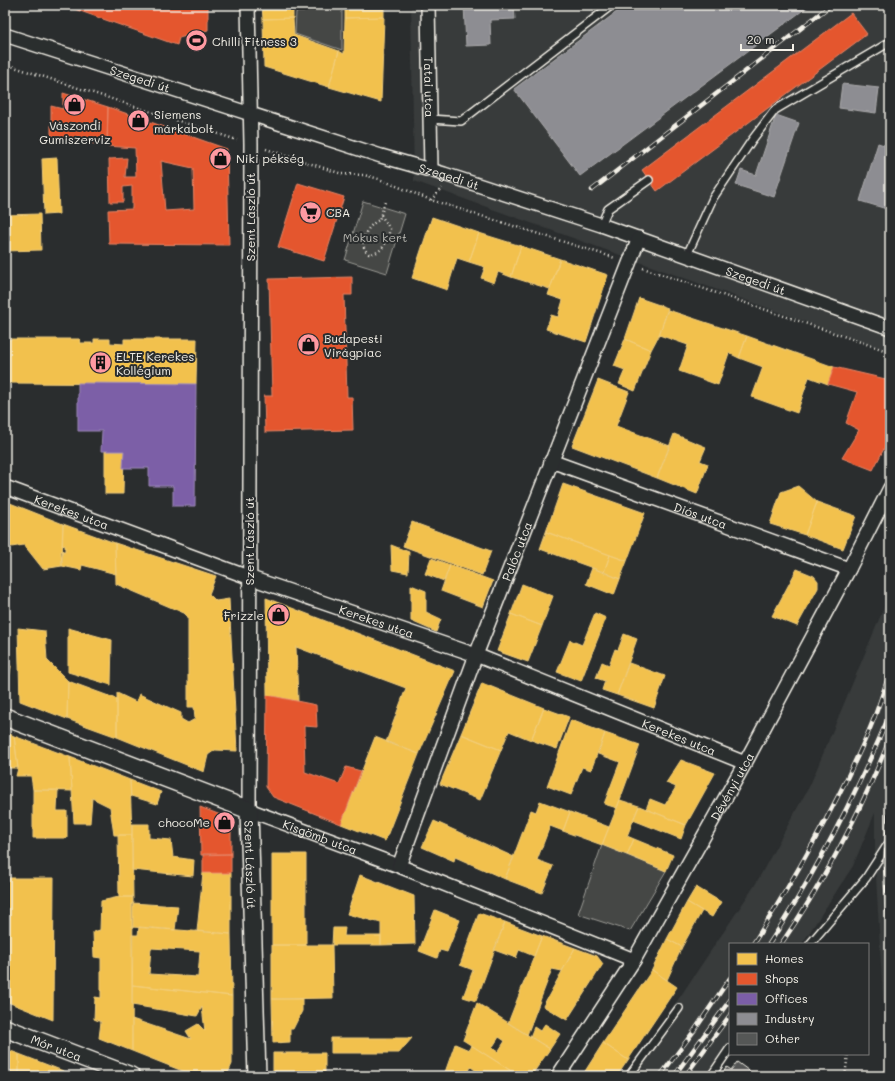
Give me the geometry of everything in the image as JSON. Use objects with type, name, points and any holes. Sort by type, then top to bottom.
[{"type":"street","name":"Szent László út","points":[[248,5],[251,144],[248,577],[249,810],[257,1076]]},
{"type":"street","name":"Tatai utca","points":[[428,5],[431,170]]},
{"type":"street","name":"Szegedi út","points":[[5,35],[250,115],[431,170],[601,225],[890,328]]},
{"type":"street","name":"Palóc utca","points":[[399,866],[476,655],[639,238]]},
{"type":"street","name":"Diós utca","points":[[551,462],[849,569]]},
{"type":"street","name":"Kerekes utca","points":[[5,487],[248,577],[476,655],[745,763]]},
{"type":"street","name":"Dévényi utca","points":[[558,1076],[634,960],[745,763],[849,569],[890,488]]},
{"type":"street","name":"Kisgömb utca","points":[[5,717],[399,866],[634,960]]},
{"type":"street","name":"Mór utca","points":[[5,1028],[130,1076]]},
{"type":"lane","points":[[430,119],[461,121],[612,5]]},
{"type":"lane","points":[[687,255],[713,198],[752,140],[775,110],[890,42]]},
{"type":"lane","points":[[601,225],[608,209],[649,180]]},
{"type":"lane","points":[[811,943],[866,878],[890,841]]},
{"type":"lane","points":[[629,1076],[678,1008]]},
{"type":"lane","points":[[711,1076],[729,1049]]},
{"type":"path","points":[[5,64],[342,174],[364,175],[379,179],[431,200],[629,263],[890,352]]},
{"type":"path","points":[[381,215],[390,229],[388,239],[384,247],[375,254],[369,254],[364,248],[363,238],[366,231],[372,224],[379,220],[385,202]]},
{"type":"path","points":[[845,1076],[848,1055]]},
{"type":"shaded area","points":[[411,5],[890,5],[890,352],[414,181]]},
{"type":"shaded area","points":[[890,593],[890,1030],[883,1000],[875,860],[875,813],[853,866],[803,943],[729,943],[729,1043],[704,1076],[623,1076],[669,1013],[755,885],[810,785]]},
{"type":"green space","points":[[304,5],[342,5],[342,50],[295,34],[296,12],[304,12]]},
{"type":"green space","name":"Mókus kert","points":[[363,201],[405,214],[387,273],[345,260]]},
{"type":"green space","points":[[602,845],[666,871],[630,931],[578,914]]},
{"type":"building: Homes","points":[[262,5],[302,5],[302,10],[293,10],[293,18],[263,19]]},
{"type":"building: Homes","points":[[345,5],[384,5],[384,17],[345,18]]},
{"type":"building: Homes","points":[[384,17],[381,102],[329,87],[339,51],[344,54],[345,18]]},
{"type":"building: Homes","points":[[293,18],[294,35],[339,51],[329,87],[264,67],[263,19]]},
{"type":"building: Homes","points":[[5,89],[8,89],[9,215],[5,215]]},
{"type":"building: Homes","points":[[57,158],[59,214],[44,215],[42,159]]},
{"type":"building: Homes","points":[[40,214],[41,250],[5,251],[5,215]]},
{"type":"building: Homes","points":[[432,217],[479,233],[469,262],[457,258],[447,290],[412,278]]},
{"type":"building: Homes","points":[[479,233],[521,246],[511,277],[498,272],[494,283],[481,278],[485,267],[469,262]]},
{"type":"building: Homes","points":[[521,246],[560,259],[550,289],[511,277]]},
{"type":"building: Homes","points":[[560,259],[608,275],[586,342],[546,329],[551,315],[558,317],[563,300],[548,295]]},
{"type":"building: Homes","points":[[639,298],[668,308],[659,335],[651,350],[625,339]]},
{"type":"building: Homes","points":[[668,310],[747,336],[739,358],[729,353],[718,385],[679,371],[688,345],[659,335]]},
{"type":"building: Homes","points":[[747,336],[834,367],[828,384],[809,377],[797,413],[752,397],[763,367],[739,358]]},
{"type":"building: Homes","name":"ELTE Kerekes Kollégium","points":[[5,339],[80,339],[80,343],[94,343],[94,339],[110,339],[110,343],[124,344],[124,339],[197,339],[196,384],[5,383]]},
{"type":"building: Homes","points":[[625,339],[651,350],[635,391],[619,384],[625,370],[614,366]]},
{"type":"building: Homes","points":[[598,380],[629,392],[616,426],[670,446],[657,478],[572,446]]},
{"type":"building: Homes","points":[[674,434],[706,447],[700,461],[708,464],[697,494],[657,478]]},
{"type":"building: Homes","points":[[105,451],[124,451],[123,494],[105,494]]},
{"type":"building: Homes","points":[[563,484],[645,513],[627,561],[546,532]]},
{"type":"building: Homes","points":[[798,486],[817,502],[805,535],[770,524],[781,492]]},
{"type":"building: Homes","points":[[5,501],[63,524],[62,566],[43,569],[24,545],[5,548]]},
{"type":"building: Homes","points":[[817,502],[856,516],[843,549],[805,535]]},
{"type":"building: Homes","points":[[412,522],[491,551],[482,575],[403,546]]},
{"type":"building: Homes","points":[[63,524],[115,543],[116,574],[82,565],[81,570],[62,566],[61,551],[65,551],[65,545],[62,546]]},
{"type":"building: Homes","points":[[546,532],[610,555],[604,572],[540,549]]},
{"type":"building: Homes","points":[[115,543],[216,576],[209,594],[216,601],[229,599],[237,751],[215,750],[208,755],[204,772],[117,737],[117,693],[136,702],[139,694],[181,713],[181,719],[188,723],[195,719],[194,707],[188,707],[188,617],[184,613],[116,584]]},
{"type":"building: Homes","points":[[391,545],[409,552],[408,573],[392,570]]},
{"type":"building: Homes","points":[[610,555],[627,561],[620,579],[604,572]]},
{"type":"building: Homes","points":[[431,558],[450,565],[444,581],[425,574]]},
{"type":"building: Homes","points":[[450,565],[493,581],[483,607],[441,591]]},
{"type":"building: Homes","points":[[592,568],[620,579],[614,595],[586,584]]},
{"type":"building: Homes","points":[[797,569],[814,576],[818,581],[818,588],[797,626],[772,616]]},
{"type":"building: Homes","points":[[522,584],[553,596],[542,626],[511,614]]},
{"type":"building: Homes","points":[[411,585],[426,591],[426,612],[441,619],[436,632],[411,621]]},
{"type":"building: Homes","points":[[266,598],[455,671],[419,754],[386,742],[406,688],[296,647],[298,701],[267,695]]},
{"type":"building: Homes","points":[[595,613],[606,618],[581,681],[557,672],[570,640],[582,645]]},
{"type":"building: Homes","points":[[511,614],[542,626],[528,662],[497,651]]},
{"type":"building: Homes","points":[[18,628],[45,631],[47,660],[68,681],[67,719],[20,701]]},
{"type":"building: Homes","points":[[68,628],[112,640],[111,685],[68,672]]},
{"type":"building: Homes","points":[[624,634],[637,639],[617,695],[602,690],[605,681],[596,678],[602,662],[609,665],[615,649],[618,650]]},
{"type":"building: Homes","points":[[5,663],[11,666],[6,698],[5,698]]},
{"type":"building: Homes","points":[[629,663],[665,676],[654,708],[617,695]]},
{"type":"building: Homes","points":[[68,681],[117,699],[117,737],[67,719]]},
{"type":"building: Homes","points":[[482,683],[544,708],[531,740],[509,731],[501,750],[461,734]]},
{"type":"building: Homes","points":[[544,708],[569,717],[557,749],[531,740]]},
{"type":"building: Homes","points":[[571,720],[605,733],[591,770],[582,767],[571,795],[547,786]]},
{"type":"building: Homes","points":[[5,732],[14,736],[18,768],[5,768]]},
{"type":"building: Homes","points":[[605,733],[640,745],[617,808],[604,804],[620,762],[598,754]]},
{"type":"building: Homes","points":[[461,734],[501,750],[480,800],[440,784]]},
{"type":"building: Homes","points":[[14,736],[70,757],[72,791],[33,790],[31,776],[16,776],[18,768]]},
{"type":"building: Homes","points":[[375,737],[419,754],[385,841],[341,824]]},
{"type":"building: Homes","points":[[70,757],[130,780],[132,835],[114,835],[110,807],[92,798],[90,823],[74,823]]},
{"type":"building: Homes","points":[[681,760],[715,773],[686,825],[646,809],[650,799],[665,805],[676,787],[666,783]]},
{"type":"building: Homes","points":[[130,780],[161,792],[157,804],[131,796]]},
{"type":"building: Homes","points":[[33,790],[58,790],[57,811],[67,811],[67,838],[33,838]]},
{"type":"building: Homes","points":[[620,800],[639,806],[627,836],[634,839],[627,855],[602,845]]},
{"type":"building: Homes","points":[[540,801],[570,812],[563,831],[550,826],[537,860],[553,866],[542,893],[505,879],[531,810],[536,812]]},
{"type":"building: Homes","points":[[639,806],[686,825],[681,839],[633,820]]},
{"type":"building: Homes","points":[[570,812],[609,827],[602,845],[563,831]]},
{"type":"building: Homes","points":[[434,821],[514,857],[505,879],[455,857],[454,861],[422,847]]},
{"type":"building: Homes","points":[[132,824],[149,824],[149,838],[171,840],[173,857],[194,860],[193,876],[132,870]]},
{"type":"building: Homes","points":[[118,835],[132,835],[133,897],[119,897]]},
{"type":"building: Homes","points":[[634,839],[673,855],[666,871],[627,855]]},
{"type":"building: Homes","points":[[272,854],[306,854],[306,945],[272,945]]},
{"type":"building: Homes","points":[[203,873],[231,873],[231,934],[197,931]]},
{"type":"building: Homes","points":[[360,875],[414,896],[415,944],[381,945],[381,923],[347,914]]},
{"type":"building: Homes","points":[[5,878],[54,878],[53,1020],[5,1001]]},
{"type":"building: Homes","points":[[696,887],[721,902],[712,917],[687,902]]},
{"type":"building: Homes","points":[[119,897],[133,897],[132,1051],[99,1038],[101,1022],[94,1019],[95,997],[101,998],[101,958],[94,957],[93,932],[100,930],[101,901]]},
{"type":"building: Homes","points":[[687,902],[702,911],[682,947],[667,939]]},
{"type":"building: Homes","points":[[132,903],[178,906],[175,930],[132,927]]},
{"type":"building: Homes","points":[[435,910],[460,920],[447,952],[440,950],[437,958],[419,951]]},
{"type":"building: Homes","points":[[479,913],[505,922],[476,1001],[463,997],[473,970],[460,965]]},
{"type":"building: Homes","points":[[505,922],[542,936],[534,956],[519,950],[516,958],[494,950]]},
{"type":"building: Homes","points":[[139,927],[231,934],[232,996],[132,985],[132,935],[138,935]],"holes":[[[151,948],[200,951],[198,977],[149,974]]]},
{"type":"building: Homes","points":[[333,928],[345,928],[344,936],[381,936],[381,945],[332,945]]},
{"type":"building: Homes","points":[[542,936],[575,948],[562,971],[552,969],[527,1035],[508,1023]]},
{"type":"building: Homes","points":[[667,939],[682,947],[667,980],[652,970]]},
{"type":"building: Homes","points":[[272,945],[332,945],[333,998],[272,999]]},
{"type":"building: Homes","points":[[575,948],[597,956],[603,964],[567,1020],[543,1006]]},
{"type":"building: Homes","points":[[652,970],[677,987],[628,1060],[603,1043]]},
{"type":"building: Homes","points":[[132,985],[232,996],[232,1064],[228,1073],[223,1076],[195,1076],[132,1051],[132,1019],[191,1039],[186,1031],[198,1024],[205,1031],[202,1007],[197,1016],[132,1005]]},
{"type":"building: Homes","points":[[272,999],[302,999],[302,1011],[293,1029],[290,1029],[290,1042],[273,1043]]},
{"type":"building: Homes","points":[[477,1003],[550,1049],[531,1076],[519,1076],[463,1040]],"holes":[[[499,1037],[505,1041],[498,1052],[492,1048]]]},
{"type":"building: Homes","points":[[545,1024],[560,1034],[550,1049],[530,1037],[534,1027],[540,1031]]},
{"type":"building: Homes","points":[[331,1038],[412,1038],[399,1053],[331,1053]]},
{"type":"building: Homes","points":[[603,1043],[628,1060],[617,1076],[582,1076]]},
{"type":"building: Homes","points":[[455,1044],[469,1050],[471,1045],[519,1076],[483,1076],[471,1067],[466,1076],[445,1076],[444,1075]]},
{"type":"building: Homes","points":[[5,1049],[19,1054],[19,1076],[5,1076]]},
{"type":"building: Homes","points":[[273,1053],[325,1053],[325,1076],[273,1076]]},
{"type":"building: Homes","points":[[19,1054],[71,1074],[71,1076],[19,1076]]},
{"type":"building: Shops","points":[[63,5],[208,5],[208,30],[179,38],[177,45]]},
{"type":"building: Shops","points":[[851,13],[867,34],[657,191],[642,170]]},
{"type":"building: Shops","points":[[63,93],[108,107],[107,146],[51,136],[51,106],[63,109]]},
{"type":"building: Shops","points":[[108,107],[227,149],[229,245],[109,244],[108,210],[132,209],[132,186],[123,187],[123,202],[110,202],[109,159],[127,158],[125,177],[136,177],[135,148],[107,146]],"holes":[[[161,161],[193,168],[194,209],[165,211]]]},
{"type":"building: Shops","points":[[298,183],[344,197],[324,261],[278,247]]},
{"type":"building: Shops","name":"Budapesti Virágpiac","points":[[352,277],[352,295],[344,295],[347,397],[352,397],[353,430],[265,432],[264,396],[272,396],[269,279]]},
{"type":"building: Shops","points":[[834,367],[890,380],[890,437],[873,470],[842,458],[859,430],[846,423],[857,392],[828,384]]},
{"type":"building: Shops","points":[[267,695],[316,705],[317,727],[304,726],[305,772],[339,784],[346,767],[361,771],[341,824],[273,797],[266,787]]},
{"type":"building: Shops","points":[[200,807],[231,819],[231,854],[201,855]]},
{"type":"building: Shops","points":[[203,854],[231,854],[231,873],[203,873]]},
{"type":"building: Offices","points":[[78,383],[196,384],[195,506],[173,506],[173,486],[149,486],[149,468],[123,468],[124,451],[101,451],[102,431],[78,431]]},
{"type":"building: Industry","points":[[464,5],[514,5],[515,19],[490,20],[491,45],[466,46]]},
{"type":"building: Industry","points":[[626,5],[810,5],[580,176],[514,89]]},
{"type":"building: Industry","points":[[842,84],[879,88],[876,113],[839,108]]},
{"type":"building: Industry","points":[[776,115],[799,123],[774,197],[736,185],[741,170],[756,175]]},
{"type":"building: Industry","points":[[878,143],[890,147],[890,210],[860,201]]},
{"type":"building: Other","points":[[737,1062],[756,1076],[720,1076],[727,1067],[731,1070]]},
{"type":"railway","points":[[592,190],[831,5]]},
{"type":"railway","points":[[754,943],[800,867],[843,787],[871,725],[890,672]]},
{"type":"railway","points":[[770,943],[803,889],[835,832],[864,773],[890,714]]},
{"type":"railway","points":[[782,943],[813,895],[842,844],[867,792],[890,738]]},
{"type":"railway","points":[[890,786],[885,867],[890,962]]},
{"type":"railway","points":[[660,1076],[694,1031],[729,979]]},
{"type":"railway","points":[[674,1076],[729,1001]]},
{"type":"railway","points":[[685,1076],[729,1016]]},
{"type":"place","name":"Chilli Fitness 3","points":[[197,41]]},
{"type":"place","name":"Vászondi Gumiszerviz","points":[[75,104]]},
{"type":"place","name":"Siemens márkabolt","points":[[138,121]]},
{"type":"place","name":"Niki pékség","points":[[220,158]]},
{"type":"place","name":"CBA","points":[[311,212]]},
{"type":"place","name":"Budapesti Virágpiac","points":[[308,345]]},
{"type":"place","name":"ELTE Kerekes Kollégium","points":[[101,363]]},
{"type":"place","name":"Frizzle","points":[[279,615]]},
{"type":"place","name":"chocoMe","points":[[225,822]]}]
